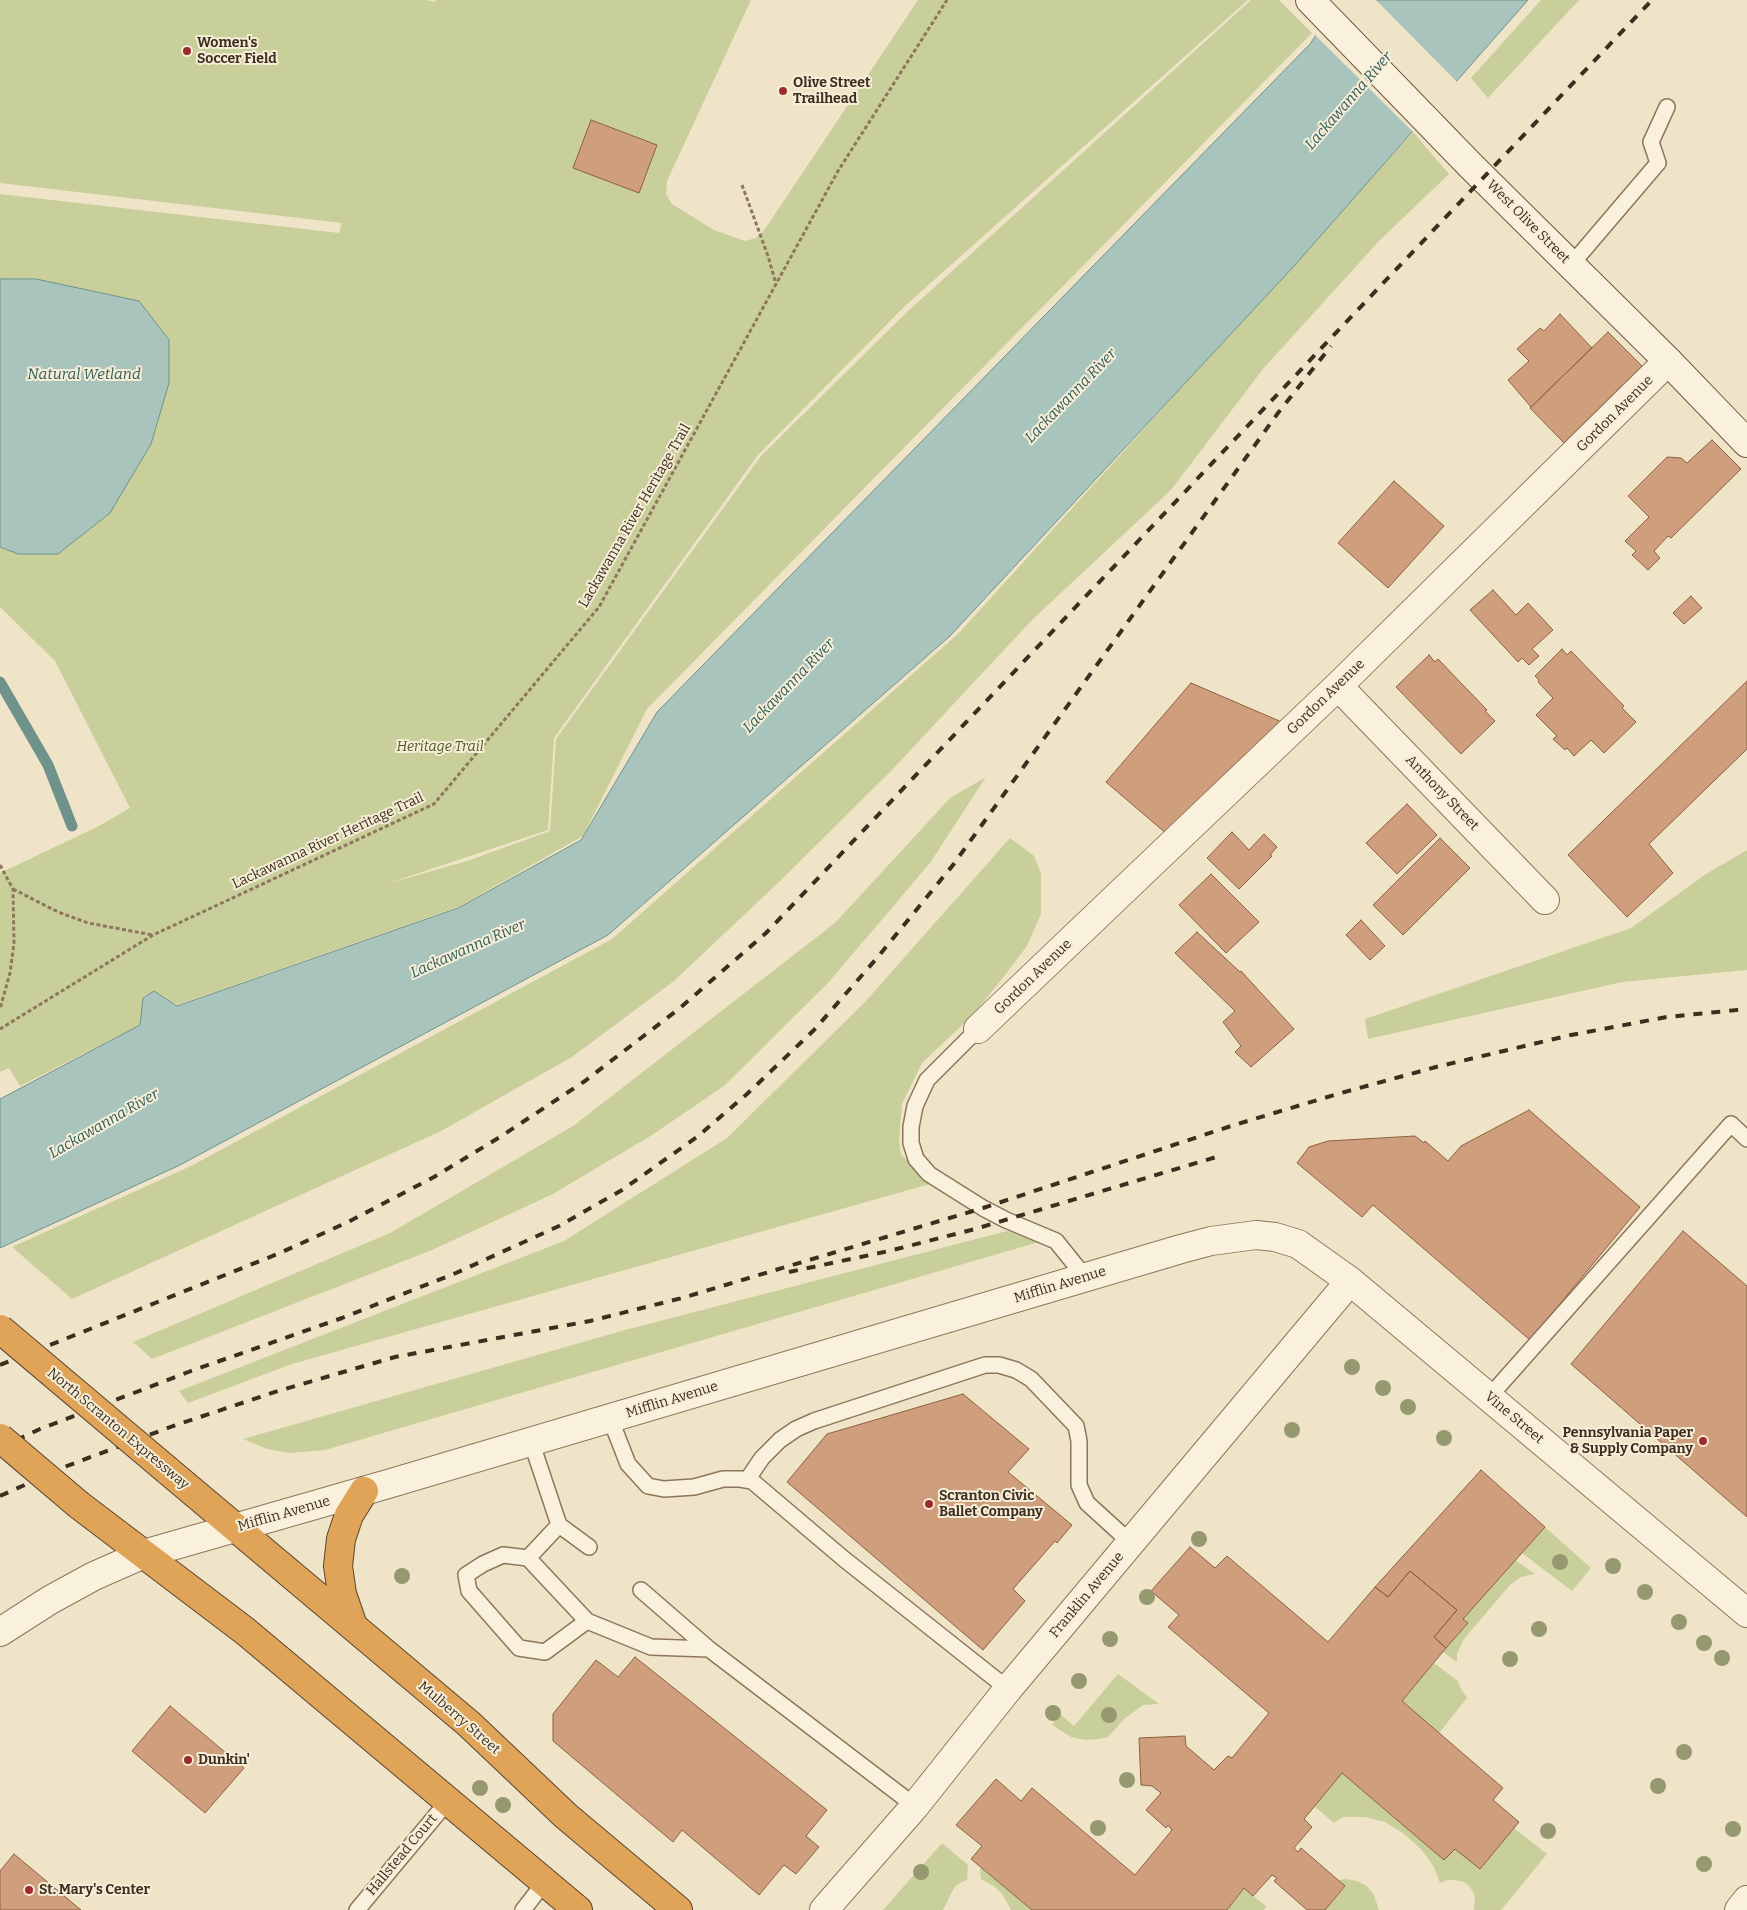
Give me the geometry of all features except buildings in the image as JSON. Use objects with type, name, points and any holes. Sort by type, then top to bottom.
[{"type":"highway","name":"North Scranton Expressway","points":[[0,1329],[237,1528]]},
{"type":"highway","points":[[0,1438],[79,1505],[245,1631],[578,1910]]},
{"type":"highway","points":[[354,1627],[342,1594],[338,1566],[341,1538],[349,1515],[364,1491]]},
{"type":"highway","name":"Mulberry Street","points":[[237,1528],[469,1724],[566,1816],[678,1910]]},
{"type":"street","name":"West Olive Street","points":[[1310,0],[1471,166],[1668,361],[1747,443]]},
{"type":"street","name":"Gordon Avenue","points":[[978,1029],[1338,686],[1668,361]]},
{"type":"street","name":"Anthony Street","points":[[1338,686],[1545,900]]},
{"type":"street","name":"Mifflin Avenue","points":[[0,1632],[50,1600],[94,1576],[144,1554],[1211,1241],[1256,1236],[1275,1237],[1298,1244],[1350,1281]]},
{"type":"street","name":"Vine Street","points":[[1350,1281],[1747,1613]]},
{"type":"street","name":"Franklin Avenue","points":[[824,1910],[915,1806],[1008,1690],[1350,1281]]},
{"type":"street","points":[[1739,1910],[1747,1900]]},
{"type":"lane","points":[[1571,265],[1658,164],[1651,142],[1667,106]]},
{"type":"lane","points":[[978,1029],[927,1080],[915,1106],[910,1127],[910,1143],[916,1159],[929,1174],[983,1208],[1056,1241],[1085,1277]]},
{"type":"lane","points":[[1489,1397],[1731,1124],[1747,1139]]},
{"type":"lane","points":[[747,1480],[762,1458],[780,1440],[814,1420],[985,1366],[999,1366],[1016,1370],[1031,1379],[1076,1426],[1079,1442],[1079,1485],[1087,1503],[1131,1543]]},
{"type":"lane","points":[[610,1418],[628,1464],[648,1486],[664,1489],[694,1487],[722,1479],[752,1481],[844,1560],[1008,1690]]},
{"type":"lane","points":[[531,1442],[559,1525],[589,1547]]},
{"type":"lane","points":[[528,1558],[559,1525]]},
{"type":"lane","points":[[587,1621],[545,1652],[519,1648],[469,1591],[466,1575],[483,1564],[504,1555],[528,1558],[587,1621],[651,1647],[710,1649]]},
{"type":"lane","points":[[641,1590],[710,1649],[915,1806]]},
{"type":"lane","name":"Hallstead Court","points":[[357,1910],[448,1801]]},
{"type":"lane","points":[[523,1910],[544,1883]]},
{"type":"path","name":"Lackawanna River Heritage Trail","points":[[0,1029],[153,935],[434,804],[599,607],[838,171],[947,0]]},
{"type":"path","points":[[742,185],[768,256],[776,284]]},
{"type":"path","points":[[0,865],[13,889],[14,943],[10,973],[0,1009]]},
{"type":"path","points":[[13,889],[58,912],[88,923],[153,935]]},
{"type":"green space","name":"Heritage Trail","points":[[0,0],[426,0],[435,2],[436,0],[751,0],[667,181],[666,194],[672,204],[714,230],[745,241],[756,238],[765,229],[918,0],[1248,0],[906,305],[758,455],[554,738],[548,830],[386,884],[467,861],[550,831],[556,739],[761,456],[907,312],[1251,0],[1279,0],[1312,33],[647,709],[583,836],[458,907],[177,1005],[154,991],[143,997],[140,1025],[20,1086],[9,1068],[0,1072],[0,873],[97,827],[130,808],[55,661],[0,607],[0,547],[18,554],[169,340],[36,279],[0,279],[0,194],[339,233],[342,223],[0,183]]},
{"type":"green space","points":[[1541,0],[1579,0],[1488,98],[1471,78]]},
{"type":"green space","points":[[1413,132],[1449,174],[1379,241],[1263,369],[1171,490],[1032,620],[891,771],[779,882],[674,981],[572,1057],[441,1131],[72,1299],[12,1247],[191,1166],[612,939],[959,633]]},
{"type":"green space","points":[[986,777],[930,863],[828,983],[724,1086],[652,1135],[553,1194],[432,1250],[152,1359],[133,1342],[390,1233],[573,1126],[835,923],[950,798]]},
{"type":"green space","points":[[1010,838],[1034,856],[1041,873],[1041,914],[1027,946],[974,1014],[922,1063],[902,1104],[899,1141],[901,1154],[930,1184],[292,1364],[188,1403],[179,1391],[564,1241],[727,1138],[865,1002]]},
{"type":"green space","points":[[1747,850],[1747,970],[1622,982],[1368,1039],[1365,1019],[1631,928],[1706,874]]},
{"type":"green space","points":[[1007,1231],[1039,1242],[325,1450],[290,1453],[267,1449],[243,1439],[625,1330]]},
{"type":"green space","points":[[1545,1527],[1591,1568],[1572,1591],[1522,1553]]},
{"type":"green space","points":[[1515,1560],[1535,1574],[1521,1577],[1510,1585],[1464,1639],[1457,1654],[1457,1662],[1443,1652],[1468,1623],[1463,1619]]},
{"type":"green space","points":[[1434,1663],[1458,1681],[1467,1698],[1439,1733],[1402,1701]]},
{"type":"green space","points":[[1118,1674],[1159,1704],[1143,1705],[1124,1719],[1108,1737],[1099,1739],[1085,1740],[1071,1737],[1052,1725],[1060,1714],[1074,1726]]},
{"type":"green space","points":[[1342,1773],[1444,1859],[1455,1849],[1480,1868],[1514,1828],[1547,1854],[1501,1910],[1474,1910],[1475,1896],[1470,1887],[1464,1882],[1454,1880],[1440,1883],[1434,1867],[1421,1849],[1404,1834],[1385,1822],[1365,1817],[1343,1817],[1334,1823],[1314,1806]]},
{"type":"green space","points":[[942,1843],[968,1865],[967,1880],[954,1888],[943,1910],[883,1910]]},
{"type":"green space","points":[[980,1867],[1032,1910],[1011,1910],[1003,1895],[995,1887],[981,1879]]},
{"type":"green space","points":[[1347,1879],[1367,1886],[1374,1895],[1379,1910],[1325,1910],[1345,1887],[1338,1880]]},
{"type":"green space","points":[[1244,1888],[1267,1907],[1263,1910],[1227,1910]]},
{"type":"water","name":"Lackawanna River","points":[[1339,0],[1528,0],[1295,265],[950,636],[608,935],[180,1165],[0,1248],[0,1099],[140,1025],[143,998],[154,991],[177,1006],[458,908],[581,840],[657,712],[1310,44]]},
{"type":"water","name":"Natural Wetland","points":[[0,279],[36,279],[139,301],[169,340],[169,383],[151,444],[110,513],[58,554],[18,554],[0,547]]},
{"type":"pier","points":[[1336,0],[1376,0],[1458,83],[1414,133],[1314,34]]},
{"type":"waterway","points":[[0,682],[48,765],[72,826]]},
{"type":"railway","points":[[0,1365],[280,1253],[348,1222],[434,1177],[500,1137],[585,1081],[680,1008],[766,933],[1652,0]]},
{"type":"railway","points":[[0,1448],[40,1429],[191,1371],[342,1318],[456,1273],[559,1226],[622,1190],[697,1137],[747,1094],[814,1030],[877,958],[953,865],[1278,413],[1331,346]]},
{"type":"railway","points":[[0,1496],[67,1466],[173,1426],[278,1391],[395,1357],[590,1321],[682,1298],[983,1208],[1231,1126],[1341,1093],[1436,1067],[1571,1035],[1667,1017],[1747,1009]]},
{"type":"railway","points":[[789,1272],[889,1251],[975,1229],[1223,1155]]},
{"type":"place","name":"Women's Soccer Field","points":[[187,51]]},
{"type":"place","name":"Olive Street Trailhead","points":[[783,91]]},
{"type":"place","name":"Pennsylvania Paper & Supply Company","points":[[1703,1441]]},
{"type":"place","name":"Scranton Civic Ballet Company","points":[[929,1504]]},
{"type":"place","name":"Dunkin'","points":[[188,1760]]},
{"type":"place","name":"St. Mary's Center","points":[[29,1890]]}]
